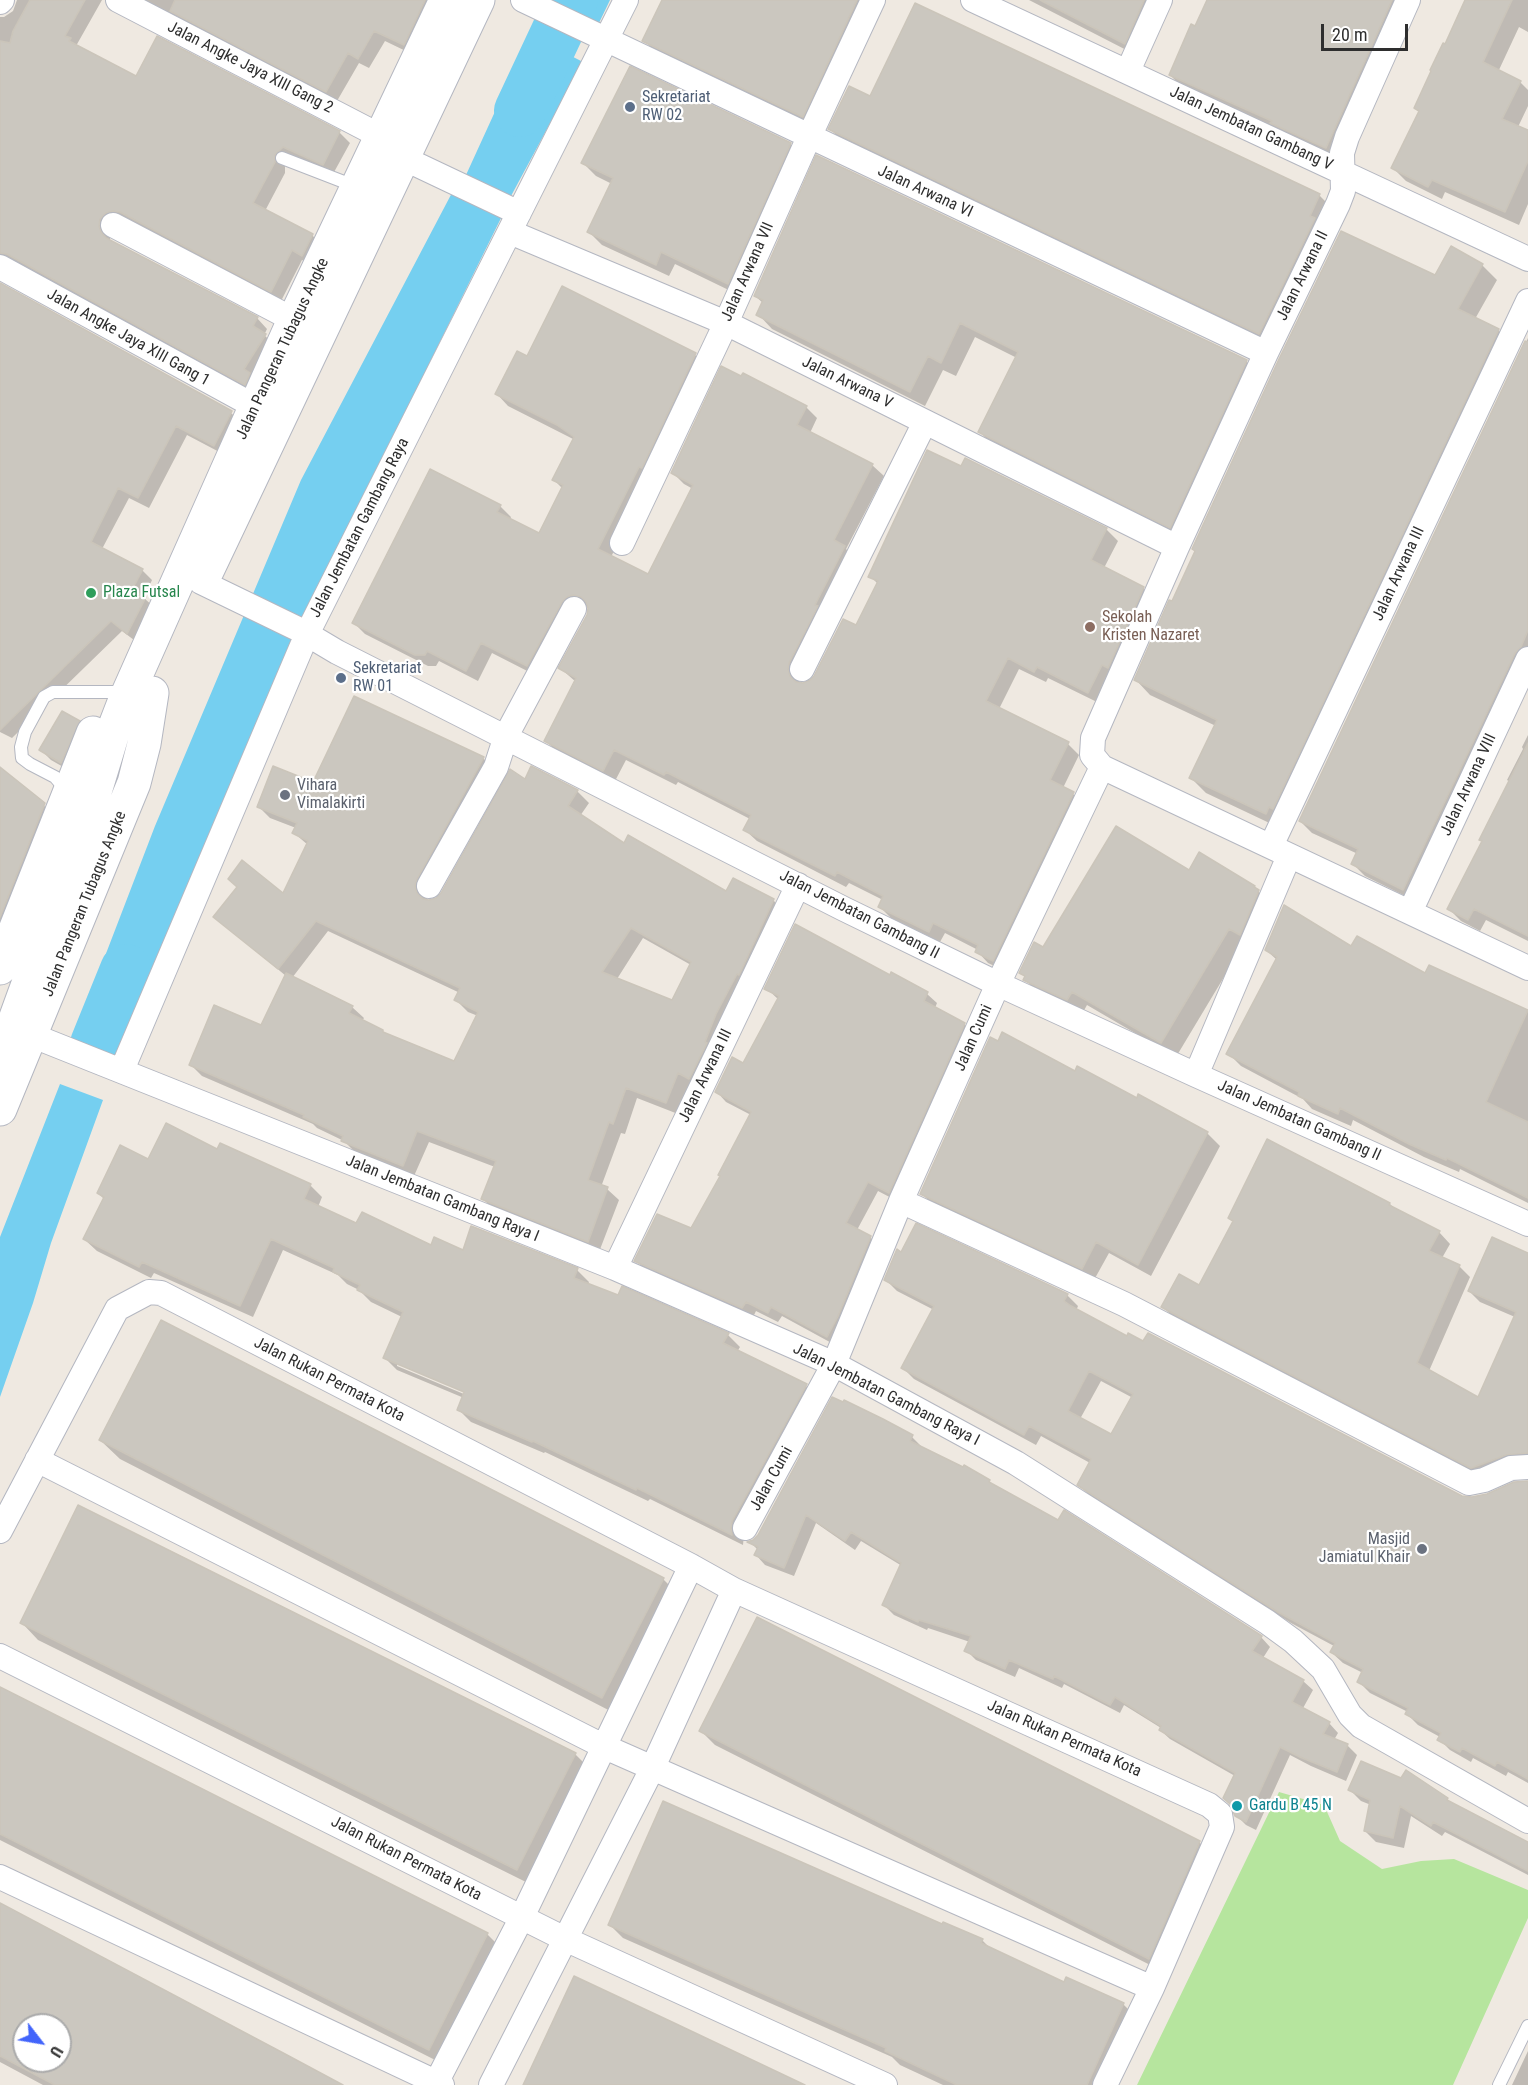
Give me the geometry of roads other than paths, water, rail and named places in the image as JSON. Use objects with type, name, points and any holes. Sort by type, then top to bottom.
[{"type":"main road","name":"Jalan Pangeran Tubagus Angke","points":[[0,1061],[80,841],[133,705],[294,320],[358,188],[401,153],[446,0]]},
{"type":"main road","name":"Jalan Pangeran Tubagus Angke","points":[[0,968],[94,731],[102,718],[133,705],[201,582],[401,153],[478,0]]},
{"type":"main road","name":"Jalan Pangeran Tubagus Angke","points":[[0,1109],[45,1040],[134,783],[144,744],[133,705]]},
{"type":"street","name":"Jalan Angke Jaya XIII Gang 2","points":[[118,0],[497,203]]},
{"type":"street","name":"Jalan Jembatan Gambang Raya","points":[[120,1069],[304,632],[515,222],[596,35],[626,0]]},
{"type":"street","name":"Jalan Arwana VII","points":[[622,543],[726,323],[873,0]]},
{"type":"street","name":"Jalan Jembatan Gambang V","points":[[973,0],[1528,260]]},
{"type":"street","points":[[1128,71],[1160,0]]},
{"type":"street","name":"Jalan Arwana II","points":[[1178,547],[1266,353],[1344,191],[1342,153],[1347,137],[1408,0]]},
{"type":"street","name":"Jalan Arwana VI","points":[[531,4],[1266,353]]},
{"type":"street","name":"Jalan Arwana V","points":[[497,203],[515,222],[726,323],[1178,547]]},
{"type":"street","points":[[113,225],[294,320]]},
{"type":"street","name":"Jalan Angke Jaya XIII Gang 1","points":[[0,267],[256,407]]},
{"type":"street","name":"Jalan Arwana III","points":[[1196,1075],[1280,851],[1528,301]]},
{"type":"street","points":[[802,669],[925,422]]},
{"type":"street","points":[[1178,547],[1094,738],[1092,755],[1102,767],[1528,968]]},
{"type":"street","name":"Jalan Jembatan Gambang II","points":[[201,582],[998,984],[1528,1224]]},
{"type":"street","points":[[429,886],[496,767],[506,736],[574,609]]},
{"type":"street","name":"Jalan Arwana VIII","points":[[1410,912],[1528,659]]},
{"type":"street","name":"Jalan Cumi","points":[[745,1528],[834,1364],[901,1200],[998,984],[1102,767]]},
{"type":"street","name":"Jalan Arwana III","points":[[615,1268],[798,885]]},
{"type":"street","name":"Jalan Jembatan Gambang Raya I","points":[[45,1040],[615,1268],[834,1364],[1016,1463],[1267,1622],[1293,1641],[1323,1669],[1350,1715],[1361,1726],[1528,1821]]},
{"type":"street","points":[[901,1200],[1124,1304],[1469,1483],[1484,1480],[1511,1468],[1528,1467]]},
{"type":"street","name":"Jalan Rukan Permata Kota","points":[[0,1531],[117,1309],[149,1292],[161,1293],[734,1590],[1209,1805],[1220,1814],[1222,1827],[1152,1988],[1105,2085]]},
{"type":"street","points":[[37,1460],[605,1747],[1152,1988]]},
{"type":"street","points":[[0,1877],[438,2084],[522,1917],[691,1566]]},
{"type":"street","points":[[491,2085],[653,1767],[734,1590]]},
{"type":"street","name":"Jalan Rukan Permata Kota","points":[[0,1656],[566,1939],[885,2085]]},
{"type":"lane","points":[[282,158],[358,188]]},
{"type":"lane","points":[[69,792],[55,777],[22,758],[21,747],[25,732],[44,697],[53,692],[133,705]]},
{"type":"lane","points":[[1498,2085],[1528,2026]]},
{"type":"water","points":[[544,0],[610,0],[598,25]]},
{"type":"water","points":[[530,35],[583,62],[511,196],[466,175]]},
{"type":"water","points":[[454,189],[503,214],[317,591],[126,1046],[77,1029],[155,826],[301,480]]},
{"type":"water","points":[[60,1084],[103,1100],[51,1243],[0,1397],[0,1237]]},
{"type":"waterway","points":[[520,111],[572,0]]},
{"type":"waterway","points":[[96,1044],[126,970]]},
{"type":"place","name":"Sekretariat RW 02","points":[[630,107]]},
{"type":"place","name":"Plaza Futsal","points":[[91,593]]},
{"type":"place","name":"Sekolah Kristen Nazaret","points":[[1090,627]]},
{"type":"place","name":"Sekretariat RW 01","points":[[341,678]]},
{"type":"place","name":"Vihara Vimalakirti","points":[[285,795]]},
{"type":"place","name":"Masjid Jamiatul Khair","points":[[1422,1549]]},
{"type":"place","name":"Gardu B 45 N","points":[[1237,1806]]}]
